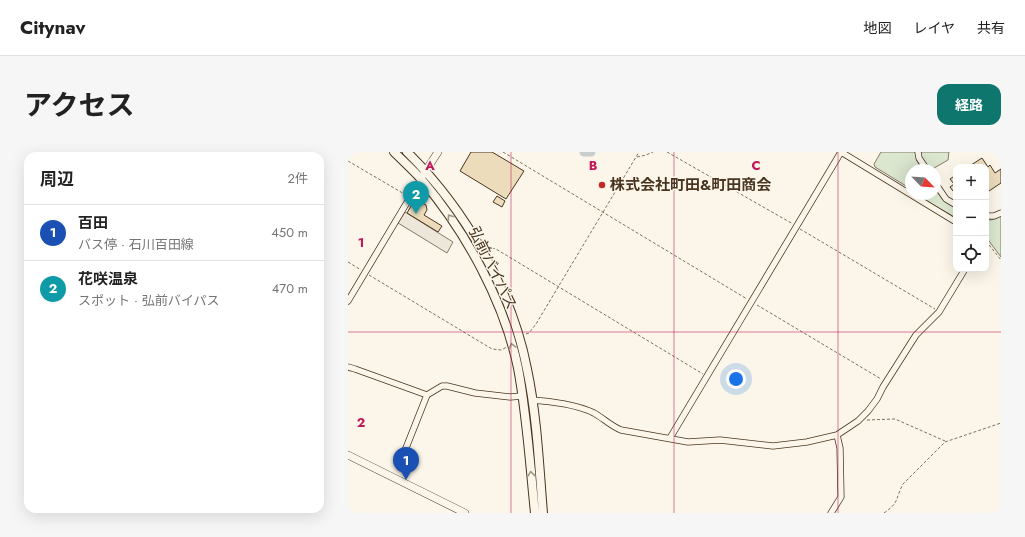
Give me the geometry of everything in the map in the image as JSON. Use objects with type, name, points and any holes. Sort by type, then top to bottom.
[{"type":"highway","name":"弘前バイパス","points":[[394,152],[421,179],[445,209],[470,248],[496,298],[517,367],[522,396],[535,513]]},
{"type":"highway","name":"弘前バイパス","points":[[407,152],[426,171],[465,222],[504,294],[519,336],[527,368],[532,400],[543,513]]},
{"type":"main road","points":[[421,179],[438,152]]},
{"type":"main road","points":[[348,455],[465,513]]},
{"type":"street","points":[[670,438],[841,152],[953,220]]},
{"type":"street","points":[[918,152],[922,164]]},
{"type":"street","points":[[348,301],[421,179]]},
{"type":"street","points":[[941,192],[946,199],[953,203]]},
{"type":"street","points":[[989,216],[994,216],[1001,213]]},
{"type":"street","points":[[532,400],[542,400],[581,408],[594,413],[621,430],[688,442],[720,440],[773,446],[807,442],[837,435],[858,420],[873,405],[916,335],[939,312],[963,272]]},
{"type":"street","points":[[348,367],[428,395]]},
{"type":"street","points":[[402,458],[428,395],[442,386],[475,393],[510,397],[522,396]]},
{"type":"street","points":[[831,513],[840,497],[840,448],[837,435]]},
{"type":"path","points":[[503,152],[886,382]]},
{"type":"path","points":[[519,336],[529,333],[536,324],[639,152]]},
{"type":"path","points":[[637,157],[653,152]]},
{"type":"path","points":[[667,152],[797,226],[939,312]]},
{"type":"path","points":[[348,161],[409,197]]},
{"type":"path","points":[[989,245],[1001,260]]},
{"type":"path","points":[[482,251],[488,247],[496,249],[707,377]]},
{"type":"path","points":[[348,262],[492,349],[501,350],[511,344]]},
{"type":"path","points":[[858,420],[895,419],[945,442]]},
{"type":"path","points":[[884,513],[894,506],[898,498],[898,492],[903,484],[945,442],[1001,423]]},
{"type":"green space","points":[[881,152],[916,152],[917,161],[919,164],[905,164],[905,185],[875,167],[874,164]]},
{"type":"green space","points":[[920,152],[949,152],[948,160],[941,164],[924,164],[920,157]]},
{"type":"green space","points":[[941,197],[953,206],[953,216],[925,200],[941,200]]},
{"type":"green space","points":[[1001,216],[1001,257],[989,241],[989,220]]},
{"type":"shaded area","points":[[405,212],[453,242],[447,253],[398,223]]},
{"type":"building","points":[[471,152],[492,152],[524,171],[506,199],[460,171]]},
{"type":"building","points":[[982,158],[986,164],[973,164]]},
{"type":"building","points":[[990,165],[995,173],[1001,169],[1001,183],[989,191]]},
{"type":"building","points":[[497,196],[505,201],[502,207],[493,202]]},
{"type":"building","points":[[415,199],[426,205],[427,210],[424,215],[442,226],[438,232],[407,213]]},
{"type":"waterway","points":[[584,152],[591,152]]},
{"type":"place","name":"株式会社町田&町田商会","points":[[602,185]]},
{"type":"place","name":"花咲温泉","points":[[416,214]]},
{"type":"place","name":"百田","points":[[406,480]]}]
